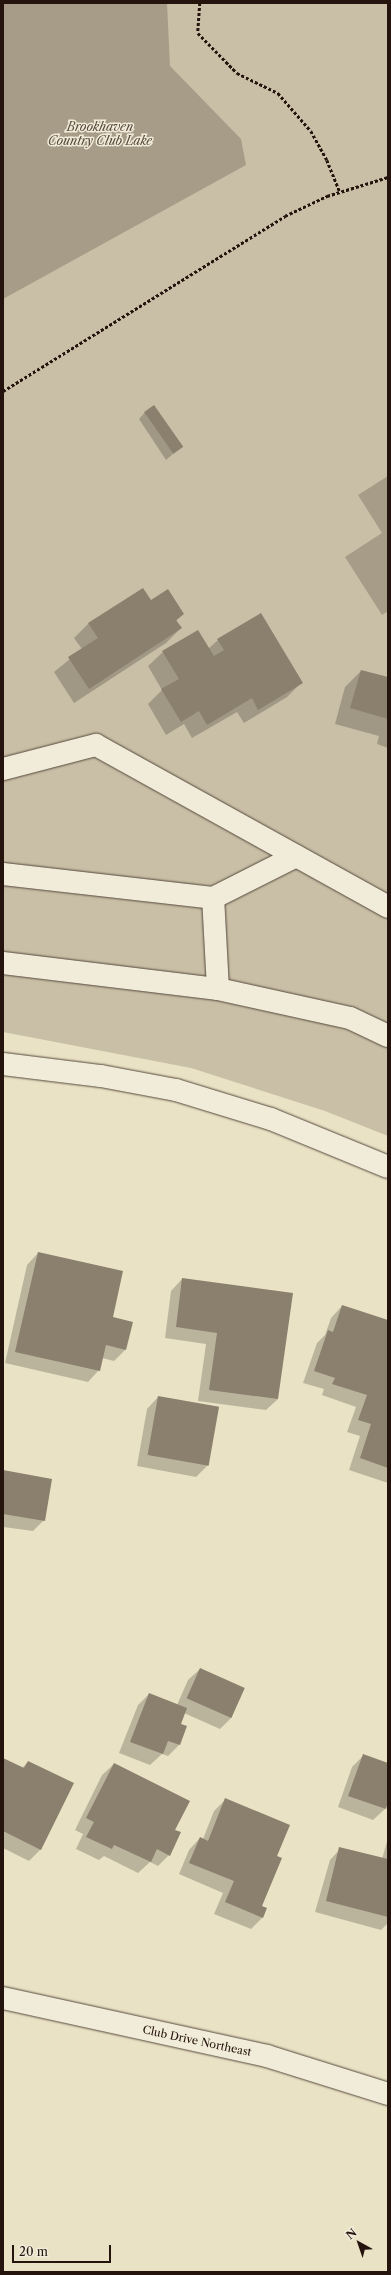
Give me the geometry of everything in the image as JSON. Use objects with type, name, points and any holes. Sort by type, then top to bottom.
[{"type":"street","points":[[3,769],[96,745],[388,907]]},
{"type":"street","points":[[3,874],[213,898],[296,856]]},
{"type":"street","points":[[213,898],[218,989]]},
{"type":"street","points":[[3,963],[218,989],[350,1018],[388,1036]]},
{"type":"street","points":[[3,1064],[101,1076],[176,1090],[271,1119],[388,1167]]},
{"type":"street","name":"Club Drive Northeast","points":[[3,1998],[267,2056],[388,2094]]},
{"type":"path","points":[[200,3],[198,33],[237,73],[278,93],[311,131],[327,160],[340,192]]},
{"type":"path","points":[[3,390],[285,216],[340,192],[388,177]]},
{"type":"shaded area","points":[[3,3],[388,3],[388,1136],[325,1111],[191,1068],[3,1032]]},
{"type":"water","name":"Brookhaven Country Club Lake","points":[[3,3],[167,3],[170,66],[241,139],[246,165],[3,299]]},
{"type":"water","points":[[388,476],[388,611],[382,615],[345,557],[382,533],[358,495]]},
{"type":"building","points":[[154,405],[183,447],[173,454],[144,412]]},
{"type":"building","points":[[143,588],[151,600],[168,589],[184,614],[176,620],[182,628],[89,689],[68,657],[98,638],[88,623]]},
{"type":"building","points":[[261,613],[303,683],[258,710],[252,698],[207,725],[199,711],[181,722],[161,689],[179,679],[162,651],[198,630],[214,656],[224,650],[217,639]]},
{"type":"building","points":[[361,670],[388,677],[388,719],[350,708]]},
{"type":"building","points":[[38,1252],[123,1271],[113,1317],[133,1322],[126,1350],[106,1345],[100,1371],[15,1352]]},
{"type":"building","points":[[182,1278],[293,1293],[278,1399],[209,1390],[217,1333],[176,1327]]},
{"type":"building","points":[[342,1305],[388,1320],[388,1468],[360,1458],[371,1424],[358,1420],[367,1395],[332,1384],[335,1378],[314,1371],[328,1330],[333,1332]]},
{"type":"building","points":[[158,1396],[219,1407],[209,1466],[148,1455]]},
{"type":"building","points":[[3,1470],[52,1479],[45,1521],[3,1514]]},
{"type":"building","points":[[200,1668],[245,1688],[231,1718],[187,1698]]},
{"type":"building","points":[[149,1693],[187,1708],[181,1724],[187,1726],[180,1745],[168,1741],[163,1754],[130,1742]]},
{"type":"building","points":[[363,1754],[388,1763],[388,1802],[386,1809],[348,1796]]},
{"type":"building","points":[[3,1758],[24,1768],[28,1761],[74,1783],[41,1850],[3,1831]]},
{"type":"building","points":[[114,1763],[190,1801],[175,1830],[181,1832],[170,1856],[157,1849],[151,1862],[114,1845],[112,1849],[86,1837],[94,1822],[86,1818]]},
{"type":"building","points":[[225,1798],[290,1825],[277,1856],[282,1858],[262,1906],[267,1908],[263,1918],[225,1902],[234,1881],[189,1863],[200,1837],[208,1841]]},
{"type":"building","points":[[339,1847],[388,1859],[388,1917],[326,1901]]}]
